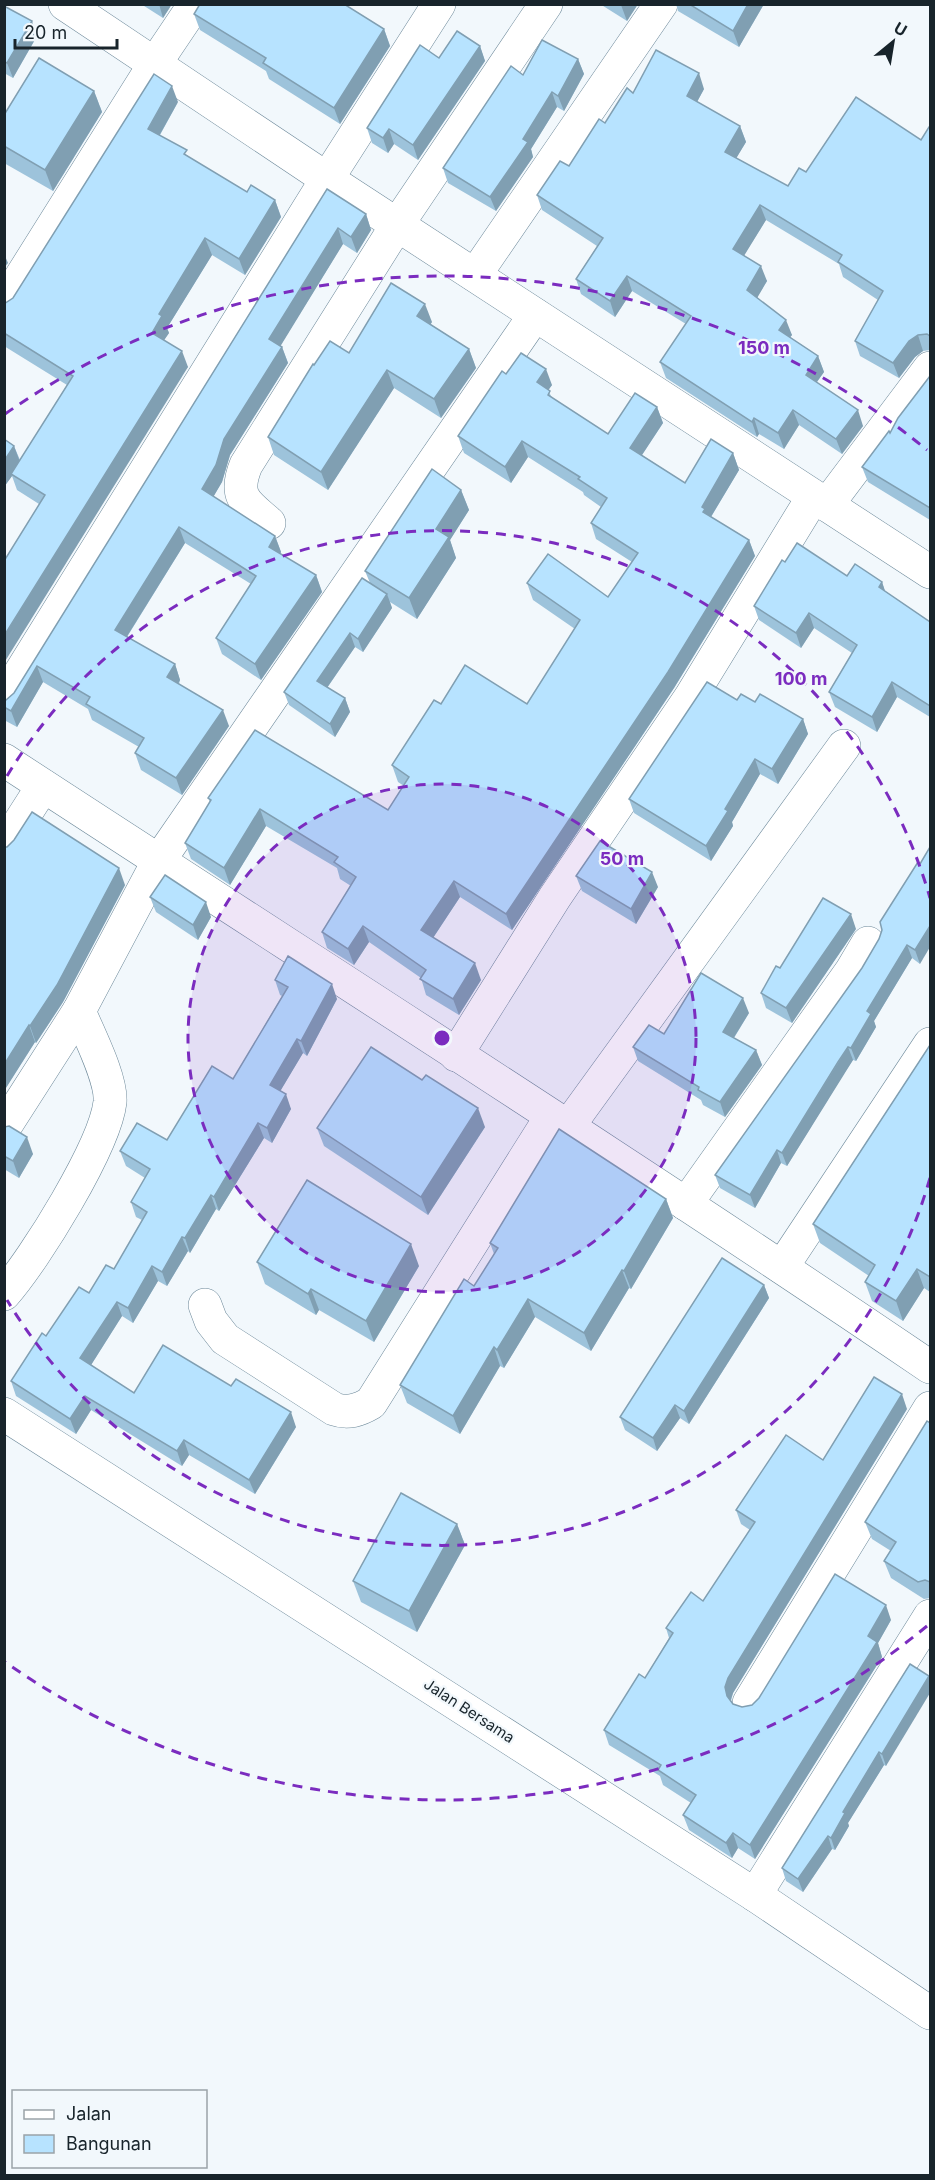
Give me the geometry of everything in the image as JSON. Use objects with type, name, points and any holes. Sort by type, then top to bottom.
[{"type":"street","points":[[65,4],[397,225],[820,501],[929,568]]},
{"type":"street","points":[[4,304],[154,64],[195,4]]},
{"type":"street","points":[[4,699],[327,179],[439,4]]},
{"type":"street","points":[[269,523],[246,503],[240,492],[239,480],[246,465],[397,225],[546,4]]},
{"type":"street","points":[[475,275],[661,4]]},
{"type":"street","points":[[4,1128],[79,1011],[158,862],[535,315]]},
{"type":"street","points":[[456,1055],[555,897],[820,501],[930,368]]},
{"type":"street","points":[[205,1305],[217,1330],[225,1339],[334,1409],[343,1412],[363,1407],[371,1402],[559,1122],[844,746]]},
{"type":"street","points":[[4,760],[686,1204],[930,1367]]},
{"type":"street","points":[[4,847],[44,786]]},
{"type":"street","points":[[686,1204],[852,970],[868,943]]},
{"type":"street","points":[[4,1294],[36,1250],[67,1201],[103,1128],[110,1100],[104,1072],[79,1011]]},
{"type":"street","points":[[782,1267],[930,1044]]},
{"type":"street","points":[[749,1703],[930,1408]]},
{"type":"street","name":"Jalan Bersama","points":[[4,1414],[756,1895],[930,2013]]},
{"type":"street","points":[[756,1895],[930,1616]]},
{"type":"building","points":[[200,4],[344,4],[384,29],[334,108],[263,63],[266,58],[194,14]]},
{"type":"building","points":[[689,4],[748,4],[733,31]]},
{"type":"building","points":[[4,6],[32,21],[7,63],[4,61]]},
{"type":"building","points":[[457,31],[480,46],[413,145],[389,129],[383,138],[367,128],[420,45],[439,58]]},
{"type":"building","points":[[542,40],[578,59],[558,96],[552,92],[523,139],[528,142],[490,197],[443,168],[511,66],[523,75]]},
{"type":"building","points":[[656,50],[699,73],[687,96],[740,126],[725,152],[788,186],[799,168],[806,172],[856,97],[921,140],[930,127],[930,336],[918,335],[909,341],[893,363],[855,341],[883,291],[838,262],[842,255],[760,205],[733,249],[761,266],[747,290],[786,320],[779,330],[818,356],[806,375],[858,410],[836,439],[793,410],[778,433],[754,418],[752,422],[660,362],[691,316],[627,276],[610,301],[576,279],[603,238],[537,195],[560,161],[569,166],[599,119],[605,123],[627,88],[633,93]]},
{"type":"building","points":[[39,58],[94,91],[45,170],[4,146],[4,115]]},
{"type":"building","points":[[154,74],[172,86],[148,129],[187,150],[184,154],[247,192],[251,185],[275,200],[239,259],[205,238],[159,314],[162,316],[152,333],[182,351],[4,636],[4,561],[45,495],[11,474],[73,376],[4,333],[4,304],[13,298]]},
{"type":"building","points":[[327,189],[366,214],[351,237],[338,228],[269,339],[282,347],[224,439],[216,465],[202,489],[275,536],[269,547],[316,575],[255,664],[216,638],[256,576],[179,527],[115,630],[175,664],[167,677],[223,710],[176,778],[135,753],[144,738],[86,704],[90,697],[37,666],[11,711],[4,707],[4,700],[14,693]]},
{"type":"building","points":[[391,283],[425,304],[417,316],[469,349],[434,399],[387,370],[321,472],[268,437],[313,364],[330,341],[349,353]]},
{"type":"building","points":[[521,353],[546,369],[537,382],[550,391],[548,395],[608,434],[635,393],[657,407],[630,448],[685,483],[711,439],[733,453],[702,507],[705,509],[703,512],[749,540],[668,672],[506,914],[454,881],[421,930],[475,963],[453,999],[420,979],[426,970],[363,926],[348,949],[322,932],[356,877],[334,862],[338,857],[260,809],[224,868],[185,843],[211,800],[208,798],[255,730],[388,810],[409,777],[392,765],[434,700],[441,704],[465,665],[527,704],[580,620],[527,583],[548,554],[608,597],[638,553],[591,523],[607,498],[578,479],[580,477],[522,441],[505,467],[458,436],[502,371],[506,374]]},
{"type":"building","points":[[930,376],[930,508],[862,467],[889,431],[890,433],[898,418]]},
{"type":"building","points":[[4,439],[14,446],[4,461]]},
{"type":"building","points":[[432,469],[461,490],[436,529],[449,537],[409,598],[365,571]]},
{"type":"building","points":[[797,543],[847,576],[855,564],[882,582],[879,587],[930,622],[930,706],[892,682],[872,717],[829,692],[857,645],[809,613],[796,633],[754,606],[782,560],[785,562]]},
{"type":"building","points":[[362,578],[387,594],[358,639],[350,633],[317,681],[345,698],[330,724],[284,692]]},
{"type":"building","points":[[707,682],[737,700],[741,694],[755,702],[760,694],[803,719],[772,769],[755,759],[725,809],[728,811],[706,846],[629,799]]},
{"type":"building","points":[[32,812],[119,868],[57,985],[4,1065],[4,847],[14,840]]},
{"type":"building","points":[[600,841],[652,872],[631,909],[576,876]]},
{"type":"building","points":[[930,847],[930,926],[915,950],[907,945],[867,1011],[871,1014],[851,1048],[848,1047],[838,1062],[782,1153],[777,1150],[750,1195],[715,1175],[862,968],[879,939],[882,930],[880,922]]},
{"type":"building","points":[[165,875],[206,902],[193,925],[150,897]]},
{"type":"building","points":[[823,898],[851,914],[786,1008],[761,993],[776,966],[780,968]]},
{"type":"building","points":[[288,956],[332,984],[301,1041],[297,1039],[270,1085],[286,1094],[267,1128],[258,1123],[214,1197],[211,1195],[185,1238],[182,1237],[162,1272],[152,1266],[128,1308],[117,1302],[80,1358],[134,1393],[163,1345],[231,1386],[236,1379],[291,1412],[249,1480],[184,1440],[177,1451],[85,1396],[70,1419],[11,1381],[42,1333],[46,1336],[79,1287],[89,1293],[106,1265],[114,1269],[147,1212],[131,1202],[150,1169],[120,1151],[137,1123],[167,1140],[212,1066],[233,1079],[288,987],[275,980]]},
{"type":"building","points":[[701,973],[743,998],[723,1032],[756,1050],[720,1102],[633,1047],[649,1025],[664,1034]]},
{"type":"building","points":[[930,1045],[930,1277],[917,1269],[896,1301],[865,1282],[875,1265],[813,1224]]},
{"type":"building","points":[[371,1047],[422,1080],[426,1075],[478,1108],[421,1197],[317,1128]]},
{"type":"building","points":[[9,1126],[27,1137],[13,1161],[4,1156],[4,1127]]},
{"type":"building","points":[[559,1129],[666,1199],[584,1333],[528,1299],[497,1350],[494,1347],[453,1416],[400,1385],[464,1279],[474,1286],[498,1248],[490,1243]]},
{"type":"building","points":[[307,1180],[411,1244],[366,1321],[311,1289],[308,1294],[257,1262]]},
{"type":"building","points":[[722,1258],[764,1285],[684,1411],[675,1405],[653,1438],[620,1417]]},
{"type":"building","points":[[874,1377],[902,1394],[728,1678],[725,1687],[727,1696],[733,1704],[742,1707],[752,1705],[759,1698],[835,1574],[886,1605],[868,1636],[877,1642],[750,1845],[733,1833],[726,1843],[683,1815],[696,1795],[658,1770],[661,1765],[604,1730],[639,1674],[645,1678],[673,1633],[666,1628],[691,1592],[703,1601],[755,1522],[736,1510],[786,1435],[823,1460]]},
{"type":"building","points":[[927,1421],[930,1423],[930,1582],[925,1580],[918,1582],[884,1561],[896,1542],[865,1522]]},
{"type":"building","points":[[401,1493],[457,1524],[409,1611],[353,1581]]},
{"type":"building","points":[[910,1664],[929,1676],[882,1754],[879,1752],[843,1812],[845,1813],[831,1838],[828,1836],[798,1879],[782,1868]]}]
